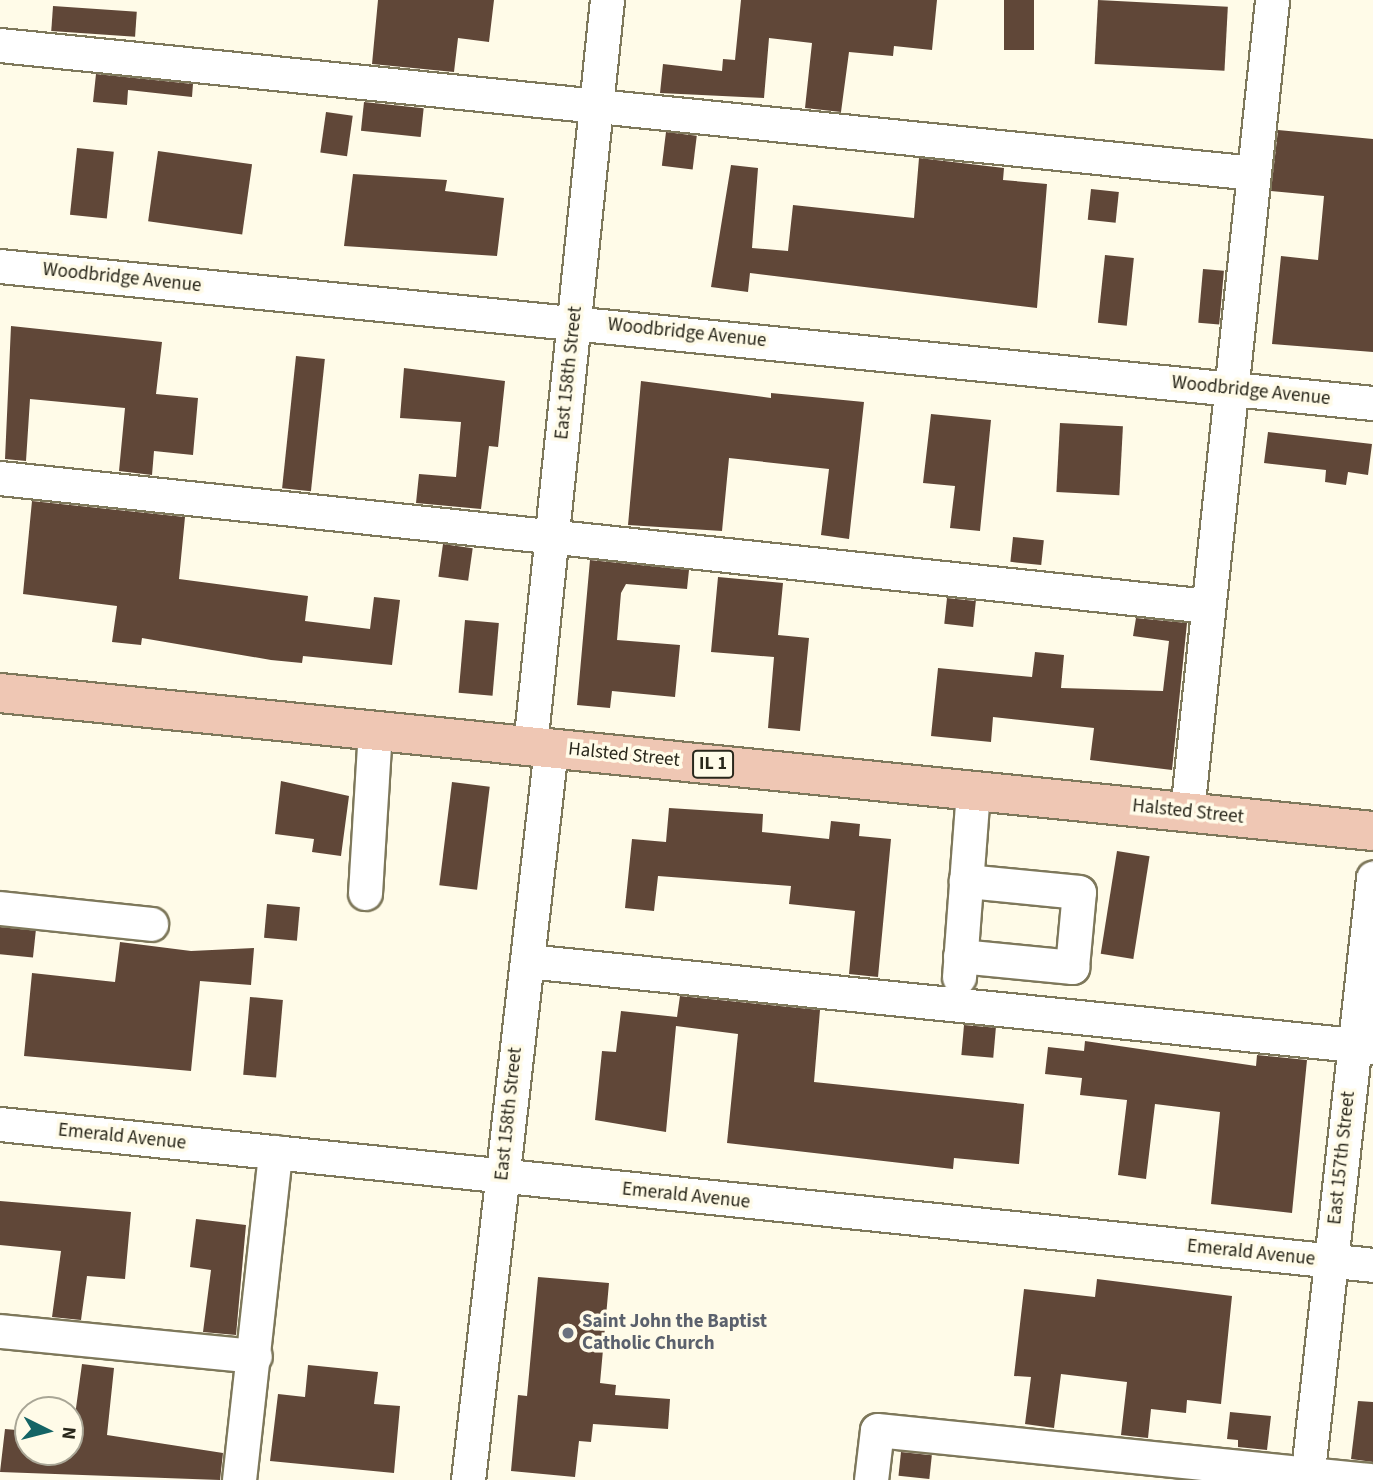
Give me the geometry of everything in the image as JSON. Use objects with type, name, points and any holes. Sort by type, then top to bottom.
[{"type":"main road","name":"Halsted Street","points":[[0,693],[1373,831]]},
{"type":"street","name":"East 158th Street","points":[[468,1480],[527,961],[552,532],[607,0]]},
{"type":"street","points":[[1187,812],[1272,0]]},
{"type":"street","points":[[0,45],[1254,173]]},
{"type":"street","name":"Woodbridge Avenue","points":[[0,266],[1373,403]]},
{"type":"street","points":[[0,478],[552,532],[1208,606]]},
{"type":"street","points":[[365,893],[375,730]]},
{"type":"street","points":[[956,1004],[973,791]]},
{"type":"street","name":"East 157th Street","points":[[1307,1477],[1331,1261],[1364,1046],[1373,878]]},
{"type":"street","points":[[960,956],[1072,967],[1079,892],[966,881]]},
{"type":"street","points":[[0,908],[151,924]]},
{"type":"street","points":[[527,961],[1364,1046]]},
{"type":"street","name":"Emerald Avenue","points":[[0,1124],[502,1178],[1373,1265]]},
{"type":"street","points":[[239,1480],[255,1356],[275,1152]]},
{"type":"street","points":[[0,1331],[255,1356]]},
{"type":"street","points":[[871,1480],[877,1430],[1307,1477],[1368,1480]]},
{"type":"building","points":[[378,0],[494,0],[489,42],[458,38],[454,72],[372,64]]},
{"type":"building","points":[[741,0],[937,0],[932,50],[894,46],[893,56],[849,52],[841,112],[805,108],[812,43],[769,38],[764,98],[660,93],[663,64],[722,71],[723,59],[735,60]]},
{"type":"building","points":[[1004,0],[1034,0],[1034,50],[1004,50]]},
{"type":"building","points":[[1098,0],[1228,7],[1224,71],[1095,64]]},
{"type":"building","points":[[53,6],[137,12],[135,37],[51,31]]},
{"type":"building","points":[[96,74],[193,84],[192,97],[128,90],[127,105],[93,102]]},
{"type":"building","points":[[364,102],[424,108],[421,137],[361,131]]},
{"type":"building","points":[[326,112],[353,116],[347,156],[320,153]]},
{"type":"building","points":[[1278,130],[1373,139],[1373,352],[1272,344],[1281,256],[1318,260],[1324,196],[1271,191]]},
{"type":"building","points":[[666,132],[697,136],[693,170],[662,166]]},
{"type":"building","points":[[77,148],[114,152],[107,219],[70,215]]},
{"type":"building","points":[[158,151],[252,164],[242,235],[148,221]]},
{"type":"building","points":[[919,158],[1004,168],[1003,180],[1047,184],[1037,308],[750,273],[748,292],[711,287],[731,165],[758,168],[752,248],[788,251],[793,205],[914,218]]},
{"type":"building","points":[[353,174],[447,180],[445,191],[504,198],[497,256],[344,246]]},
{"type":"building","points":[[1091,189],[1119,192],[1116,223],[1088,220]]},
{"type":"building","points":[[1105,255],[1134,258],[1127,326],[1098,323]]},
{"type":"building","points":[[1203,269],[1224,271],[1219,325],[1198,323]]},
{"type":"building","points":[[11,326],[162,342],[156,394],[198,398],[193,455],[154,451],[152,475],[119,471],[125,408],[30,399],[26,461],[5,459]]},
{"type":"building","points":[[296,356],[325,359],[311,491],[282,488]]},
{"type":"building","points":[[404,368],[505,381],[498,447],[489,446],[481,509],[416,503],[419,474],[456,477],[461,422],[400,418]]},
{"type":"building","points":[[641,381],[771,398],[771,393],[864,402],[849,539],[821,535],[829,469],[729,458],[722,531],[628,525]]},
{"type":"building","points":[[931,414],[991,420],[980,531],[950,528],[955,486],[923,483]]},
{"type":"building","points":[[1060,423],[1123,426],[1119,495],[1056,492]]},
{"type":"building","points":[[1268,432],[1372,444],[1368,475],[1348,472],[1346,485],[1325,482],[1326,470],[1264,463]]},
{"type":"building","points":[[32,501],[185,517],[179,579],[308,596],[305,621],[370,629],[374,597],[400,600],[392,665],[303,656],[302,663],[271,660],[142,638],[141,645],[112,642],[117,606],[23,594]]},
{"type":"building","points":[[1013,537],[1044,540],[1041,565],[1010,562]]},
{"type":"building","points":[[443,544],[473,548],[468,581],[438,577]]},
{"type":"building","points":[[590,560],[689,570],[687,589],[626,584],[621,593],[617,640],[680,645],[675,697],[612,691],[610,708],[577,705]]},
{"type":"building","points":[[718,577],[783,583],[778,635],[809,638],[800,731],[768,728],[774,657],[711,652]]},
{"type":"building","points":[[947,598],[976,601],[973,627],[944,624]]},
{"type":"building","points":[[1136,618],[1187,623],[1172,770],[1090,760],[1094,728],[993,717],[991,742],[931,736],[938,668],[1032,677],[1035,652],[1064,655],[1061,688],[1163,691],[1169,641],[1133,636]]},
{"type":"building","points":[[465,620],[499,623],[493,696],[459,693]]},
{"type":"building","points":[[281,781],[349,796],[341,856],[312,852],[314,839],[275,834]]},
{"type":"building","points":[[452,782],[490,787],[477,890],[439,885]]},
{"type":"building","points":[[669,808],[763,814],[762,832],[829,839],[831,821],[860,824],[859,836],[891,839],[878,977],[849,974],[855,911],[789,904],[791,886],[658,876],[654,911],[625,908],[632,839],[666,842]]},
{"type":"building","points":[[1117,851],[1150,856],[1133,959],[1101,954]]},
{"type":"building","points":[[267,904],[300,907],[297,941],[264,938]]},
{"type":"building","points":[[0,927],[36,931],[33,958],[0,954]]},
{"type":"building","points":[[120,942],[191,951],[254,948],[251,985],[200,981],[191,1071],[24,1056],[32,973],[115,982]]},
{"type":"building","points":[[680,996],[820,1010],[814,1082],[1024,1104],[1019,1164],[954,1158],[953,1169],[727,1143],[738,1034],[676,1026],[666,1132],[595,1120],[602,1051],[616,1052],[621,1011],[677,1017]]},
{"type":"building","points":[[250,997],[283,1000],[276,1078],[243,1075]]},
{"type":"building","points":[[964,1025],[996,1028],[993,1058],[961,1055]]},
{"type":"building","points":[[1085,1041],[1256,1066],[1257,1055],[1307,1060],[1292,1213],[1211,1204],[1220,1112],[1155,1104],[1146,1179],[1118,1175],[1127,1100],[1080,1095],[1082,1078],[1045,1074],[1048,1047],[1084,1051]]},
{"type":"building","points":[[0,1201],[131,1212],[125,1279],[87,1276],[81,1320],[52,1317],[61,1251],[0,1245]]},
{"type":"building","points":[[196,1219],[246,1225],[236,1335],[203,1332],[211,1270],[190,1267]]},
{"type":"building","name":"Saint John the Baptist Catholic Church","points":[[538,1277],[609,1283],[600,1383],[616,1385],[615,1395],[670,1399],[668,1429],[593,1424],[591,1442],[579,1441],[575,1477],[511,1471],[518,1395],[527,1396]]},
{"type":"building","points":[[1097,1279],[1232,1296],[1221,1404],[1187,1400],[1186,1413],[1151,1409],[1148,1438],[1121,1435],[1127,1382],[1061,1374],[1054,1428],[1025,1424],[1031,1377],[1014,1376],[1024,1289],[1095,1297]]},
{"type":"building","points":[[82,1364],[114,1368],[107,1435],[223,1453],[220,1480],[0,1472],[5,1429],[14,1430],[14,1466],[84,1466],[84,1396],[78,1396]]},
{"type":"building","points":[[308,1365],[378,1372],[374,1404],[400,1406],[394,1473],[270,1461],[278,1394],[305,1397]]},
{"type":"building","points":[[1358,1401],[1373,1402],[1373,1462],[1351,1459]]},
{"type":"building","points":[[1230,1412],[1271,1416],[1267,1450],[1238,1447],[1238,1440],[1227,1439]]},
{"type":"building","points":[[901,1452],[932,1455],[929,1479],[898,1476]]},
{"type":"place","name":"Saint John the Baptist Catholic Church","points":[[568,1333]]}]
